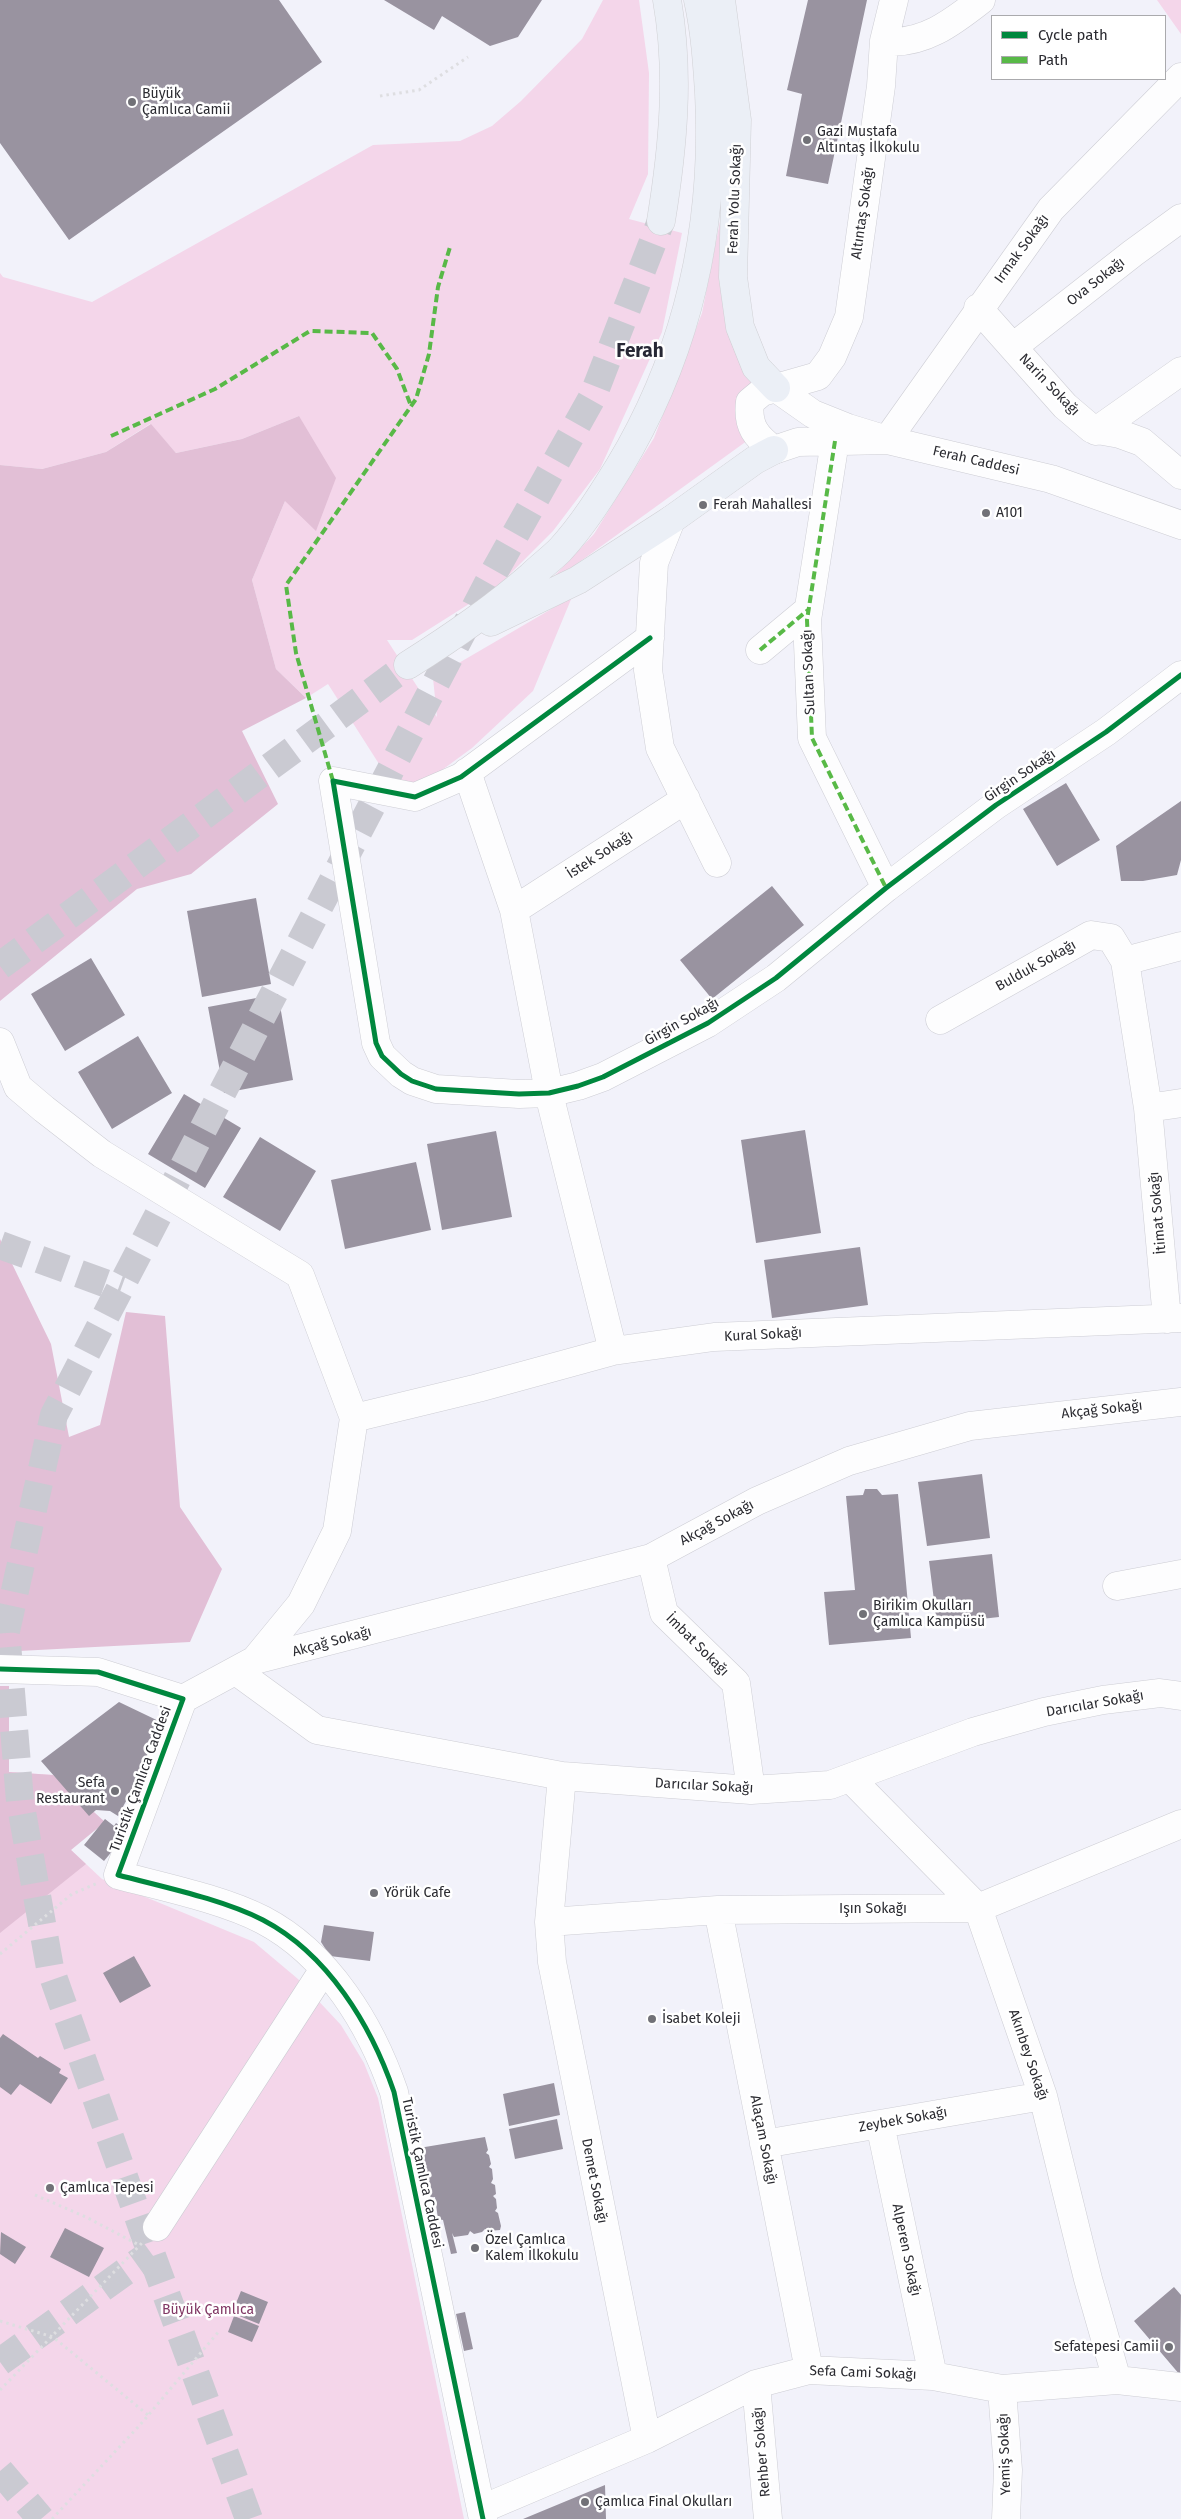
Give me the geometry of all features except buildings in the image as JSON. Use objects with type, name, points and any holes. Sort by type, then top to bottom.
[{"type":"main road","points":[[661,221],[669,173],[674,118],[674,37],[667,0]]},
{"type":"main road","points":[[698,0],[708,76],[711,138],[710,183],[703,240],[684,325],[661,387],[635,440],[598,502],[560,550],[504,600],[408,665],[560,590],[671,520],[755,460],[774,450]]},
{"type":"main road","name":"Ferah Yolu Sokağı","points":[[721,0],[737,120],[733,277],[740,327],[756,367],[776,388]]},
{"type":"street","name":"Altıntaş Sokağı","points":[[774,450],[756,436],[748,415],[750,402],[762,392],[818,376],[832,357],[849,317],[880,86],[884,41],[894,0]]},
{"type":"street","points":[[884,41],[900,43],[915,40],[959,18],[981,0]]},
{"type":"street","name":"Irmak Sokağı","points":[[887,440],[978,308],[1051,209],[1181,77]]},
{"type":"street","name":"Ova Sokağı","points":[[1013,347],[1181,218]]},
{"type":"street","name":"Narin Sokağı","points":[[978,308],[1065,406],[1096,431]]},
{"type":"street","points":[[1096,431],[1181,371]]},
{"type":"street","name":"Ferah Caddesi","points":[[776,388],[813,414],[887,440],[1052,479],[1181,526]]},
{"type":"street","points":[[1096,431],[1120,434],[1142,442],[1181,475]]},
{"type":"street","points":[[774,450],[798,442],[887,440]]},
{"type":"street","name":"Sultan Sokağı","points":[[835,441],[808,610],[812,738],[886,888]]},
{"type":"street","points":[[671,520],[654,563],[648,670],[660,748],[717,863]]},
{"type":"street","points":[[760,650],[808,610]]},
{"type":"street","points":[[613,1351],[549,1093],[514,910],[467,772],[650,638]]},
{"type":"street","name":"Girgin Sokağı","points":[[467,772],[415,797],[333,781],[376,1043],[382,1056],[406,1078],[436,1089],[519,1094],[549,1093],[578,1086],[603,1077],[708,1023],[776,978],[886,888],[996,805],[1106,732],[1181,675]]},
{"type":"street","name":"İstek Sokağı","points":[[514,910],[686,799]]},
{"type":"street","name":"Bulduk Sokağı","points":[[940,1020],[1091,935],[1111,938],[1125,961]]},
{"type":"street","points":[[1125,961],[1181,946]]},
{"type":"street","name":"İtimat Sokağı","points":[[1125,961],[1148,1108],[1174,1318]]},
{"type":"street","points":[[0,1042],[18,1087],[102,1154],[300,1275],[354,1418],[337,1531],[301,1604],[245,1665],[183,1699]]},
{"type":"street","points":[[1148,1108],[1181,1103]]},
{"type":"street","name":"Kural Sokağı","points":[[354,1418],[478,1388],[613,1351],[714,1337],[1174,1318]]},
{"type":"street","name":"Akçağ Sokağı","points":[[245,1665],[651,1558],[757,1501],[849,1461],[970,1426],[1181,1402]]},
{"type":"street","name":"İmbat Sokağı","points":[[651,1558],[664,1613],[736,1683],[751,1790]]},
{"type":"street","points":[[1116,1586],[1181,1574]]},
{"type":"street","name":"Darıcılar Sokağı","points":[[245,1665],[317,1730],[562,1776],[751,1790],[830,1785],[973,1732],[1044,1712],[1103,1700],[1160,1693],[1181,1696]]},
{"type":"street","name":"Turistik Çamlıca Caddesi","points":[[0,1668],[98,1672],[183,1699],[118,1875],[218,1903],[263,1920],[294,1941],[324,1969],[349,2000],[365,2026],[382,2058],[394,2092],[483,2514]]},
{"type":"street","name":"Demet Sokağı","points":[[562,1776],[549,1922],[552,1962],[567,2045],[647,2439]]},
{"type":"street","name":"Akınbey Sokağı","points":[[850,1778],[978,1908],[1042,2096],[1088,2279],[1117,2380]]},
{"type":"street","name":"Işın Sokağı","points":[[549,1922],[718,1910],[978,1908],[1181,1824]]},
{"type":"street","name":"Alaçam Sokağı","points":[[718,1910],[809,2370]]},
{"type":"street","points":[[148,2236],[324,1969]]},
{"type":"street","name":"Zeybek Sokağı","points":[[764,2144],[1042,2096]]},
{"type":"street","name":"Alperen Sokağı","points":[[880,2124],[933,2376]]},
{"type":"street","name":"Sefa Cami Sokağı","points":[[483,2514],[647,2439],[756,2384],[809,2370],[933,2376],[1002,2389],[1117,2380],[1181,2387]]},
{"type":"street","name":"Rehber Sokağı","points":[[756,2384],[768,2519]]},
{"type":"street","name":"Yemiş Sokağı","points":[[1002,2389],[1008,2470],[1006,2519]]},
{"type":"path","points":[[380,96],[419,90],[468,57]]},
{"type":"path","points":[[0,1954],[72,1894],[118,1875]]},
{"type":"path","points":[[0,2390],[148,2236],[86,2217],[35,2195]]},
{"type":"path","points":[[0,2321],[53,2337],[148,2416]]},
{"type":"path","points":[[52,2519],[148,2416],[220,2330]]},
{"type":"green space","points":[[603,0],[639,0],[649,73],[648,174],[629,219],[682,233],[662,332],[600,469],[553,531],[499,585],[412,640],[387,640],[437,717],[433,678],[572,597],[533,691],[472,748],[412,792],[395,789],[328,684],[306,698],[276,669],[252,580],[285,501],[299,416],[242,439],[176,453],[150,424],[106,452],[42,469],[0,465],[0,273],[3,277],[92,302],[373,145],[460,141],[492,126],[521,101],[582,39]]},
{"type":"green space","points":[[1157,0],[1181,0],[1181,34]]},
{"type":"green space","points":[[725,196],[762,379],[762,430],[542,589],[594,534],[654,438],[702,313]]},
{"type":"green space","name":"Büyük Çamlıca","points":[[0,1686],[9,1686],[9,1772],[53,1775],[71,1850],[102,1879],[254,1942],[298,1979],[341,2025],[364,2063],[378,2098],[464,2519],[0,2519]]},
{"type":"shaded area","points":[[299,416],[336,478],[316,531],[285,501],[252,580],[276,669],[306,698],[242,731],[278,804],[191,874],[137,889],[0,1001],[0,465],[42,469],[106,452],[151,424],[176,453],[242,439]]},
{"type":"shaded area","points":[[0,1239],[51,1344],[69,1437],[100,1425],[126,1312],[165,1316],[180,1507],[222,1569],[190,1642],[0,1652]]},
{"type":"shaded area","points":[[0,1686],[9,1686],[9,1772],[53,1775],[105,1822],[71,1850],[86,1864],[0,1933]]},
{"type":"tunnel","points":[[249,2519],[151,2253],[50,1968],[20,1801],[6,1631],[54,1415],[488,583],[593,396],[661,221]]},
{"type":"tunnel","points":[[0,966],[408,665]]},
{"type":"tunnel","points":[[0,1245],[121,1289]]},
{"type":"tunnel","points":[[0,2362],[151,2253]]},
{"type":"tunnel","points":[[0,2471],[41,2519]]},
{"type":"marked path","points":[[333,781],[296,653],[286,585],[416,399],[429,354],[438,287],[450,247]]},
{"type":"marked path","points":[[111,436],[215,389],[310,331],[372,333],[397,369],[411,406]]},
{"type":"marked path","points":[[835,441],[807,620],[812,738],[886,888]]},
{"type":"marked path","points":[[760,650],[808,610]]},
{"type":"cycle path","points":[[650,638],[461,777],[415,797],[333,781],[376,1043],[382,1056],[401,1074],[412,1081],[436,1089],[519,1094],[549,1093],[578,1086],[603,1077],[708,1023],[776,978],[886,888],[996,805],[1106,732],[1181,675]]},
{"type":"cycle path","points":[[0,1669],[98,1672],[183,1699],[118,1875],[211,1900],[263,1920],[286,1934],[308,1952],[327,1972],[360,2017],[373,2042],[394,2092],[483,2519]]},
{"type":"place","name":"Büyük Çamlıca Camii","points":[[132,102]]},
{"type":"place","name":"Gazi Mustafa Altıntaş İlkokulu","points":[[807,140]]},
{"type":"place","name":"Ferah Mahallesi","points":[[703,505]]},
{"type":"place","name":"A101","points":[[986,513]]},
{"type":"place","name":"Birikim Okulları Çamlıca Kampüsü","points":[[863,1614]]},
{"type":"place","name":"Sefa Restaurant","points":[[115,1791]]},
{"type":"place","name":"Yörük Cafe","points":[[374,1893]]},
{"type":"place","name":"İsabet Koleji","points":[[652,2019]]},
{"type":"place","name":"Çamlıca Tepesi","points":[[50,2188]]},
{"type":"place","name":"Özel Çamlıca Kalem İlkokulu","points":[[475,2248]]},
{"type":"place","name":"Sefatepesi Camii","points":[[1169,2347]]},
{"type":"place","name":"Çamlıca Final Okulları","points":[[585,2502]]},
{"type":"district","name":"Ferah","points":[[640,352]]}]
